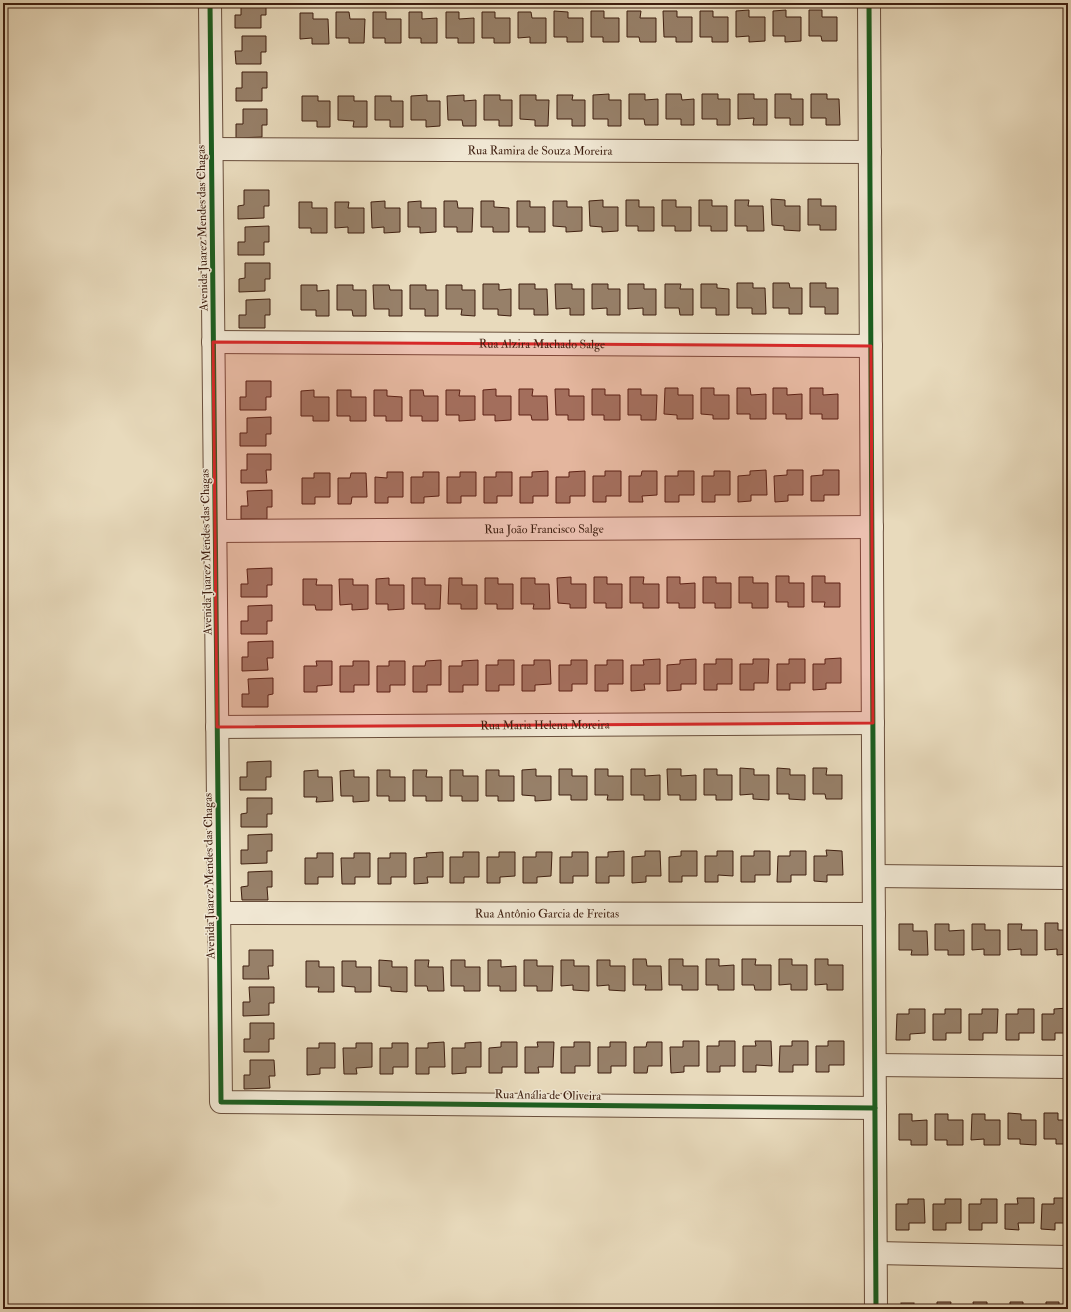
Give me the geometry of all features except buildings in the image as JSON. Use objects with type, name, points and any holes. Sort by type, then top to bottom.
[{"type":"street","name":"Avenida Juarez Mendes das Chagas","points":[[210,3],[221,1102]]},
{"type":"street","points":[[869,3],[876,1309]]},
{"type":"street","name":"Rua Ramira de Souza Moreira","points":[[211,149],[870,152]]},
{"type":"street","name":"Rua Alzira Machado Salge","points":[[213,342],[871,346]]},
{"type":"street","name":"Rua João Francisco Salge","points":[[216,531],[872,527]]},
{"type":"street","name":"Rua Maria Helena Moreira","points":[[217,727],[873,723]]},
{"type":"street","points":[[874,876],[1068,878]]},
{"type":"street","name":"Rua Antônio Garcia de Freitas","points":[[219,913],[874,914]]},
{"type":"street","points":[[875,1064],[1068,1067]]},
{"type":"street","name":"Rua Anália de Oliveira","points":[[221,1102],[875,1108]]},
{"type":"street","points":[[876,1253],[1068,1257]]},
{"type":"highlighted area","points":[[213,342],[871,346],[873,723],[217,727]]},
{"type":"cycle path","points":[[210,3],[221,1102],[875,1108]]},
{"type":"cycle path","points":[[869,3],[876,1309]]}]
